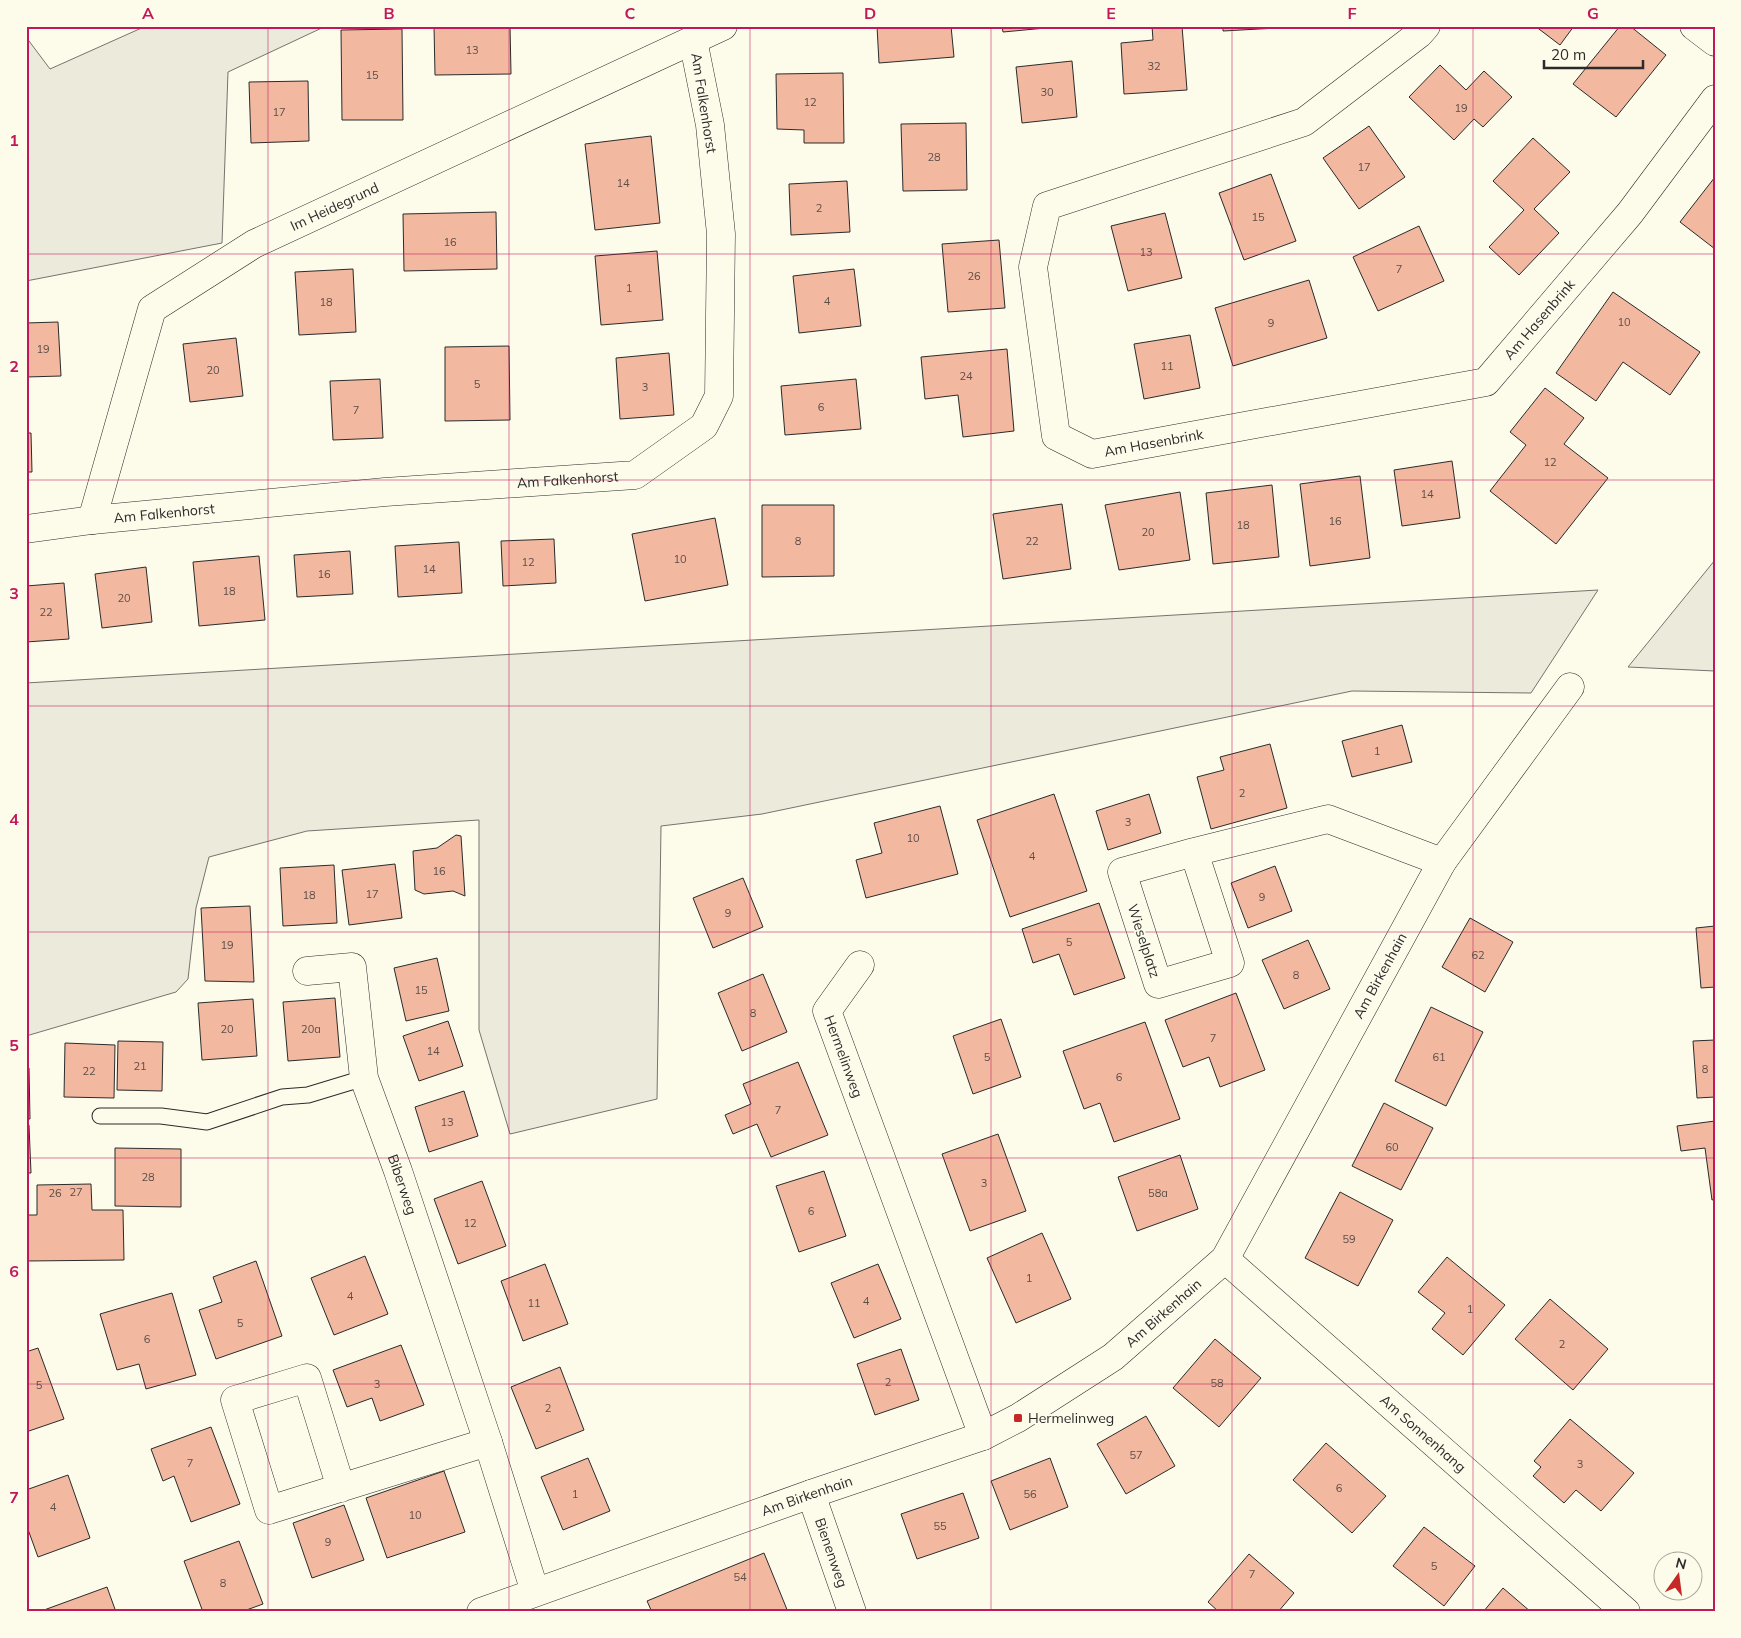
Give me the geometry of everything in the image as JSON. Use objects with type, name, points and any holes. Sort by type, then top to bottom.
[{"type":"street","name":"Im Heidegrund","points":[[92,520],[152,309],[254,244],[723,26]]},
{"type":"street","name":"Am Hasenbrink","points":[[1426,26],[1419,34],[1304,122],[1047,206],[1033,267],[1056,436],[1092,454],[1486,382],[1630,213],[1715,98]]},
{"type":"street","points":[[1694,26],[1715,42]]},
{"type":"street","name":"Am Falkenhorst","points":[[26,529],[92,520],[385,492],[635,475],[704,426],[720,396],[721,234],[710,125],[693,40]]},
{"type":"street","name":"Am Birkenhain","points":[[481,1612],[811,1494],[983,1436],[1018,1418],[1112,1356],[1225,1259],[1442,862],[1570,687]]},
{"type":"street","name":"Wieselplatz","points":[[1194,852],[1230,963],[1158,984],[1122,872],[1194,852],[1328,819],[1442,862]]},
{"type":"street","name":"Hermelinweg","points":[[860,965],[827,1011],[983,1436]]},
{"type":"street","name":"Biberweg","points":[[307,971],[352,967],[364,1078],[398,1170],[488,1442],[534,1592]]},
{"type":"street","name":"Am Sonnenhang","points":[[1225,1259],[1622,1610]]},
{"type":"street","points":[[341,1488],[307,1378],[235,1400],[270,1510],[341,1488],[488,1442]]},
{"type":"street","name":"Bienenweg","points":[[811,1494],[852,1612]]},
{"type":"lane","points":[[100,1116],[161,1116],[207,1122],[282,1097],[308,1094],[364,1078]]},
{"type":"shaded area","points":[[146,26],[326,26],[228,72],[222,243],[26,281],[26,37],[50,69]]},
{"type":"shaded area","points":[[1715,560],[1715,671],[1628,667]]},
{"type":"shaded area","points":[[1598,590],[1531,693],[1352,691],[762,814],[661,826],[657,1099],[510,1134],[479,1030],[479,820],[307,831],[209,857],[196,908],[188,979],[176,992],[26,1036],[26,683]]},
{"type":"building","points":[[434,26],[510,26],[511,74],[435,75]]},
{"type":"building","points":[[877,26],[951,26],[954,57],[879,63]]},
{"type":"building","points":[[1002,26],[1067,26],[1003,32]]},
{"type":"building","points":[[1152,26],[1182,26],[1187,90],[1124,94],[1121,43],[1153,40]]},
{"type":"building","points":[[1223,26],[1295,26],[1295,27],[1223,31]]},
{"type":"building","points":[[1535,26],[1574,26],[1560,45]]},
{"type":"building","points":[[1620,26],[1630,26],[1666,55],[1616,117],[1573,84]]},
{"type":"building","points":[[402,29],[403,120],[342,120],[341,30]]},
{"type":"building","points":[[1072,61],[1077,117],[1022,123],[1016,67]]},
{"type":"building","points":[[1440,65],[1466,90],[1484,71],[1512,97],[1483,127],[1474,119],[1454,140],[1409,97]]},
{"type":"building","points":[[843,73],[844,143],[804,143],[804,130],[777,129],[776,74]]},
{"type":"building","points":[[308,81],[309,141],[251,143],[249,82]]},
{"type":"building","points":[[966,123],[967,190],[903,191],[901,124]]},
{"type":"building","points":[[1369,126],[1405,177],[1359,209],[1323,158]]},
{"type":"building","points":[[651,136],[660,223],[595,230],[585,144]]},
{"type":"building","points":[[1533,138],[1570,172],[1534,209],[1559,233],[1519,275],[1489,247],[1524,210],[1493,181]]},
{"type":"building","points":[[1271,174],[1296,241],[1244,260],[1219,193]]},
{"type":"building","points":[[1715,177],[1715,249],[1680,222]]},
{"type":"building","points":[[847,181],[850,232],[791,235],[789,184]]},
{"type":"building","points":[[496,212],[497,269],[404,271],[403,214]]},
{"type":"building","points":[[1165,213],[1182,278],[1128,291],[1111,226]]},
{"type":"building","points":[[1419,226],[1444,281],[1378,311],[1353,257]]},
{"type":"building","points":[[999,240],[1005,308],[948,312],[942,244]]},
{"type":"building","points":[[657,251],[663,320],[601,325],[595,256]]},
{"type":"building","points":[[353,269],[356,332],[299,335],[295,272]]},
{"type":"building","points":[[854,269],[861,326],[799,333],[793,276]]},
{"type":"building","points":[[1309,280],[1327,338],[1233,366],[1215,308]]},
{"type":"building","points":[[1613,292],[1700,352],[1670,395],[1623,362],[1596,401],[1556,373]]},
{"type":"building","points":[[58,322],[61,376],[26,377],[26,323]]},
{"type":"building","points":[[1190,335],[1200,388],[1144,399],[1134,344]]},
{"type":"building","points":[[236,338],[243,396],[190,402],[183,344]]},
{"type":"building","points":[[509,346],[510,420],[445,421],[445,347]]},
{"type":"building","points":[[1007,349],[1014,431],[963,437],[958,395],[925,399],[921,357]]},
{"type":"building","points":[[669,353],[674,415],[620,419],[616,358]]},
{"type":"building","points":[[380,379],[383,438],[333,440],[330,381]]},
{"type":"building","points":[[856,379],[861,429],[785,435],[781,386]]},
{"type":"building","points":[[1545,388],[1584,418],[1564,444],[1608,478],[1556,544],[1490,491],[1526,445],[1510,432]]},
{"type":"building","points":[[26,433],[31,433],[32,472],[26,472]]},
{"type":"building","points":[[1452,461],[1460,518],[1402,526],[1394,470]]},
{"type":"building","points":[[1360,476],[1370,558],[1310,566],[1300,484]]},
{"type":"building","points":[[1272,485],[1279,557],[1213,564],[1206,493]]},
{"type":"building","points":[[1180,492],[1190,560],[1119,570],[1105,505]]},
{"type":"building","points":[[1062,504],[1071,569],[1003,579],[993,514]]},
{"type":"building","points":[[762,505],[834,505],[834,576],[762,577]]},
{"type":"building","points":[[715,518],[728,585],[645,601],[632,534]]},
{"type":"building","points":[[554,539],[556,583],[503,586],[501,541]]},
{"type":"building","points":[[459,542],[462,593],[398,597],[395,546]]},
{"type":"building","points":[[350,551],[353,594],[297,597],[294,555]]},
{"type":"building","points":[[259,556],[265,620],[199,626],[193,562]]},
{"type":"building","points":[[146,567],[152,622],[102,628],[95,574]]},
{"type":"building","points":[[64,583],[69,639],[26,642],[26,586]]},
{"type":"building","points":[[1402,725],[1412,762],[1352,777],[1342,741]]},
{"type":"building","points":[[1270,744],[1287,808],[1211,829],[1197,777],[1224,770],[1220,757]]},
{"type":"building","points":[[1054,794],[1087,891],[1010,917],[977,820]]},
{"type":"building","points":[[1149,794],[1161,833],[1108,850],[1096,811]]},
{"type":"building","points":[[940,806],[958,874],[866,898],[856,860],[882,853],[874,823]]},
{"type":"building","points":[[456,835],[461,836],[465,896],[453,891],[424,894],[415,890],[413,851],[437,848]]},
{"type":"building","points":[[395,864],[402,918],[349,925],[342,870]]},
{"type":"building","points":[[334,865],[337,923],[283,926],[280,868]]},
{"type":"building","points":[[1275,866],[1292,911],[1248,928],[1231,883]]},
{"type":"building","points":[[743,878],[763,927],[713,948],[693,898]]},
{"type":"building","points":[[1099,903],[1125,978],[1074,995],[1059,954],[1033,963],[1022,929]]},
{"type":"building","points":[[250,906],[254,982],[205,981],[201,908]]},
{"type":"building","points":[[1470,918],[1513,942],[1485,992],[1442,967]]},
{"type":"building","points":[[1715,926],[1715,987],[1701,988],[1696,928]]},
{"type":"building","points":[[1308,940],[1330,989],[1284,1009],[1262,960]]},
{"type":"building","points":[[437,958],[449,1011],[406,1021],[394,968]]},
{"type":"building","points":[[763,974],[787,1032],[742,1051],[718,993]]},
{"type":"building","points":[[1236,993],[1265,1070],[1220,1087],[1209,1057],[1183,1067],[1165,1020]]},
{"type":"building","points":[[335,998],[340,1057],[288,1061],[283,1002]]},
{"type":"building","points":[[253,999],[257,1056],[202,1060],[198,1003]]},
{"type":"building","points":[[1431,1007],[1483,1032],[1446,1106],[1395,1081]]},
{"type":"building","points":[[1001,1019],[1021,1077],[973,1094],[953,1036]]},
{"type":"building","points":[[448,1021],[463,1066],[419,1081],[403,1036]]},
{"type":"building","points":[[1145,1022],[1180,1119],[1114,1142],[1100,1103],[1084,1109],[1063,1051]]},
{"type":"building","points":[[1715,1040],[1715,1097],[1697,1098],[1693,1041]]},
{"type":"building","points":[[118,1041],[163,1042],[162,1091],[117,1090]]},
{"type":"building","points":[[65,1043],[115,1045],[114,1098],[64,1097]]},
{"type":"building","points":[[798,1062],[828,1135],[771,1157],[757,1124],[733,1134],[725,1115],[751,1104],[743,1084]]},
{"type":"building","points":[[26,1068],[29,1068],[30,1119],[26,1119]]},
{"type":"building","points":[[464,1091],[478,1136],[429,1152],[415,1107]]},
{"type":"building","points":[[1384,1103],[1433,1128],[1401,1190],[1352,1166]]},
{"type":"building","points":[[1715,1121],[1715,1199],[1712,1200],[1705,1148],[1681,1151],[1677,1126]]},
{"type":"building","points":[[26,1125],[29,1125],[31,1173],[26,1173]]},
{"type":"building","points":[[998,1134],[1026,1211],[970,1231],[942,1154]]},
{"type":"building","points":[[115,1148],[181,1149],[181,1207],[115,1206]]},
{"type":"building","points":[[1180,1155],[1198,1209],[1137,1231],[1118,1177]]},
{"type":"building","points":[[824,1171],[846,1236],[799,1252],[776,1186]]},
{"type":"building","points":[[482,1181],[506,1246],[458,1264],[434,1199]]},
{"type":"building","points":[[91,1184],[92,1210],[123,1210],[124,1260],[26,1261],[26,1215],[37,1215],[37,1185]]},
{"type":"building","points":[[1340,1192],[1393,1220],[1358,1286],[1305,1258]]},
{"type":"building","points":[[1042,1233],[1071,1299],[1016,1323],[987,1258]]},
{"type":"building","points":[[365,1256],[388,1314],[334,1335],[311,1278]]},
{"type":"building","points":[[1447,1257],[1505,1305],[1463,1355],[1432,1329],[1445,1313],[1418,1292]]},
{"type":"building","points":[[256,1261],[282,1336],[216,1359],[199,1310],[222,1302],[213,1277]]},
{"type":"building","points":[[545,1264],[568,1324],[523,1341],[501,1281]]},
{"type":"building","points":[[878,1264],[901,1319],[854,1338],[831,1283]]},
{"type":"building","points":[[172,1293],[196,1375],[146,1389],[139,1364],[117,1370],[100,1314]]},
{"type":"building","points":[[1550,1299],[1608,1349],[1573,1390],[1515,1339]]},
{"type":"building","points":[[1215,1339],[1261,1378],[1219,1427],[1173,1388]]},
{"type":"building","points":[[401,1345],[424,1405],[380,1421],[372,1398],[347,1407],[333,1370]]},
{"type":"building","points":[[38,1348],[64,1419],[26,1432],[26,1352]]},
{"type":"building","points":[[901,1349],[919,1400],[875,1415],[857,1364]]},
{"type":"building","points":[[560,1367],[584,1430],[536,1449],[511,1387]]},
{"type":"building","points":[[1146,1416],[1175,1466],[1126,1494],[1097,1444]]},
{"type":"building","points":[[1570,1419],[1634,1473],[1601,1511],[1576,1490],[1564,1503],[1533,1476],[1541,1467],[1534,1461]]},
{"type":"building","points":[[211,1427],[240,1504],[191,1522],[174,1476],[163,1481],[151,1449]]},
{"type":"building","points":[[1326,1443],[1386,1496],[1352,1533],[1293,1480]]},
{"type":"building","points":[[588,1458],[610,1511],[563,1530],[541,1477]]},
{"type":"building","points":[[1050,1458],[1068,1507],[1010,1530],[991,1481]]},
{"type":"building","points":[[444,1471],[465,1532],[387,1558],[366,1498]]},
{"type":"building","points":[[68,1475],[90,1538],[38,1557],[26,1524],[26,1490]]},
{"type":"building","points":[[963,1493],[979,1538],[917,1559],[901,1514]]},
{"type":"building","points":[[344,1505],[364,1560],[312,1578],[293,1523]]},
{"type":"building","points":[[1424,1527],[1475,1566],[1444,1606],[1393,1566]]},
{"type":"building","points":[[239,1541],[263,1604],[241,1612],[203,1612],[184,1561]]},
{"type":"building","points":[[764,1553],[788,1612],[652,1612],[647,1601]]},
{"type":"building","points":[[1249,1554],[1294,1593],[1278,1612],[1219,1612],[1208,1602]]},
{"type":"building","points":[[107,1587],[116,1612],[45,1612],[44,1610]]},
{"type":"building","points":[[1503,1588],[1531,1612],[1483,1612]]},
{"type":"place","name":"Hermelinweg","points":[[1018,1418]]}]
